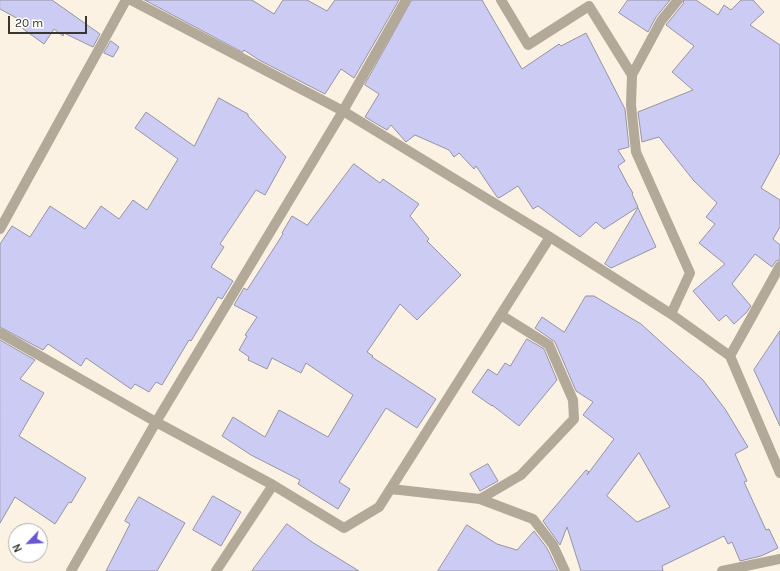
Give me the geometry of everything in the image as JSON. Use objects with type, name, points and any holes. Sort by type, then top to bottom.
[{"type":"street","points":[[0,229],[126,0]]},
{"type":"street","points":[[131,0],[343,111],[550,237],[671,314],[730,356],[780,473]]},
{"type":"street","points":[[71,571],[156,422],[343,111],[406,0]]},
{"type":"street","points":[[501,0],[528,45],[589,6],[632,75]]},
{"type":"street","points":[[671,314],[690,273],[636,152],[631,105],[632,75],[661,21],[678,0]]},
{"type":"street","points":[[0,333],[156,422],[273,485],[344,528],[379,507],[550,237]]},
{"type":"street","points":[[730,356],[780,266]]},
{"type":"street","points":[[480,499],[522,475],[574,419],[573,400],[549,345],[501,315]]},
{"type":"street","points":[[216,571],[273,485]]},
{"type":"street","points":[[391,489],[480,499],[533,519],[553,545],[565,571]]},
{"type":"street","points":[[722,571],[780,559]]},
{"type":"building","points":[[0,0],[52,0],[100,34],[93,47],[64,33],[63,36],[54,29],[44,44],[19,26],[22,21],[0,9]]},
{"type":"building","points":[[145,0],[252,0],[274,14],[283,0],[307,0],[327,11],[335,0],[399,0],[354,78],[341,69],[325,94],[259,60],[244,50],[243,52]]},
{"type":"building","points":[[412,0],[482,0],[522,69],[559,44],[561,46],[586,33],[625,109],[629,147],[618,150],[625,161],[618,166],[633,193],[632,194],[638,207],[604,229],[596,222],[580,237],[538,206],[533,209],[518,186],[499,198],[497,197],[476,166],[474,169],[459,153],[454,157],[449,150],[415,135],[406,142],[391,125],[387,130],[365,117],[379,94],[365,85]]},
{"type":"building","points":[[628,0],[670,0],[656,17],[648,32],[619,13]]},
{"type":"building","points":[[684,0],[696,0],[718,15],[724,5],[731,10],[741,0],[753,0],[764,12],[750,25],[780,45],[780,153],[761,188],[780,200],[780,227],[773,239],[780,245],[780,260],[776,261],[772,267],[755,254],[732,284],[751,306],[734,324],[726,315],[719,321],[693,291],[725,264],[699,243],[715,224],[706,217],[717,203],[694,181],[659,137],[642,142],[638,112],[693,90],[672,72],[694,46],[666,25],[683,4]]},
{"type":"building","points":[[111,41],[119,47],[113,57],[104,53]]},
{"type":"building","points":[[219,98],[248,114],[248,116],[286,157],[265,195],[256,190],[220,244],[224,247],[211,267],[233,281],[222,299],[218,297],[191,341],[189,340],[162,385],[156,382],[149,392],[135,384],[131,389],[86,358],[81,366],[48,344],[43,350],[0,327],[0,244],[12,226],[30,237],[50,206],[85,229],[101,206],[119,219],[133,200],[147,210],[178,159],[135,128],[146,112],[194,146]]},
{"type":"building","points":[[354,164],[380,183],[383,179],[419,204],[410,216],[429,239],[427,241],[461,275],[417,320],[400,304],[367,352],[373,356],[372,357],[436,399],[417,428],[386,408],[339,482],[350,489],[338,509],[298,484],[300,480],[251,455],[222,436],[233,417],[265,437],[279,410],[328,437],[353,395],[306,363],[301,373],[272,358],[267,369],[248,360],[249,357],[239,350],[247,336],[245,335],[257,317],[234,305],[244,288],[247,290],[283,234],[282,233],[292,216],[307,225]]},
{"type":"building","points":[[638,208],[656,247],[611,268],[605,264]]},
{"type":"building","points":[[586,296],[594,296],[641,324],[703,380],[725,409],[748,447],[735,454],[747,481],[744,482],[766,530],[769,529],[778,548],[761,556],[740,561],[732,542],[728,544],[724,536],[662,566],[663,571],[581,571],[567,527],[560,545],[543,521],[586,470],[589,472],[587,475],[614,439],[583,415],[593,402],[576,391],[555,342],[535,328],[542,317],[564,332]],"holes":[[[639,453],[670,507],[637,522],[607,496]]]},
{"type":"building","points":[[780,331],[780,426],[754,370]]},
{"type":"building","points":[[527,339],[544,349],[557,380],[519,426],[472,392],[488,369],[497,375],[505,363],[510,366]]},
{"type":"building","points":[[0,340],[35,360],[20,379],[44,393],[19,436],[86,478],[71,503],[69,502],[55,524],[15,497],[0,523]]},
{"type":"building","points":[[488,464],[498,481],[480,491],[470,474]]},
{"type":"building","points":[[213,496],[241,512],[221,546],[193,530]]},
{"type":"building","points":[[139,497],[185,523],[157,571],[106,571],[130,524],[125,521]]},
{"type":"building","points":[[287,524],[312,542],[359,571],[252,571]]},
{"type":"building","points":[[467,525],[497,544],[517,550],[534,531],[547,548],[558,571],[438,571]]}]
